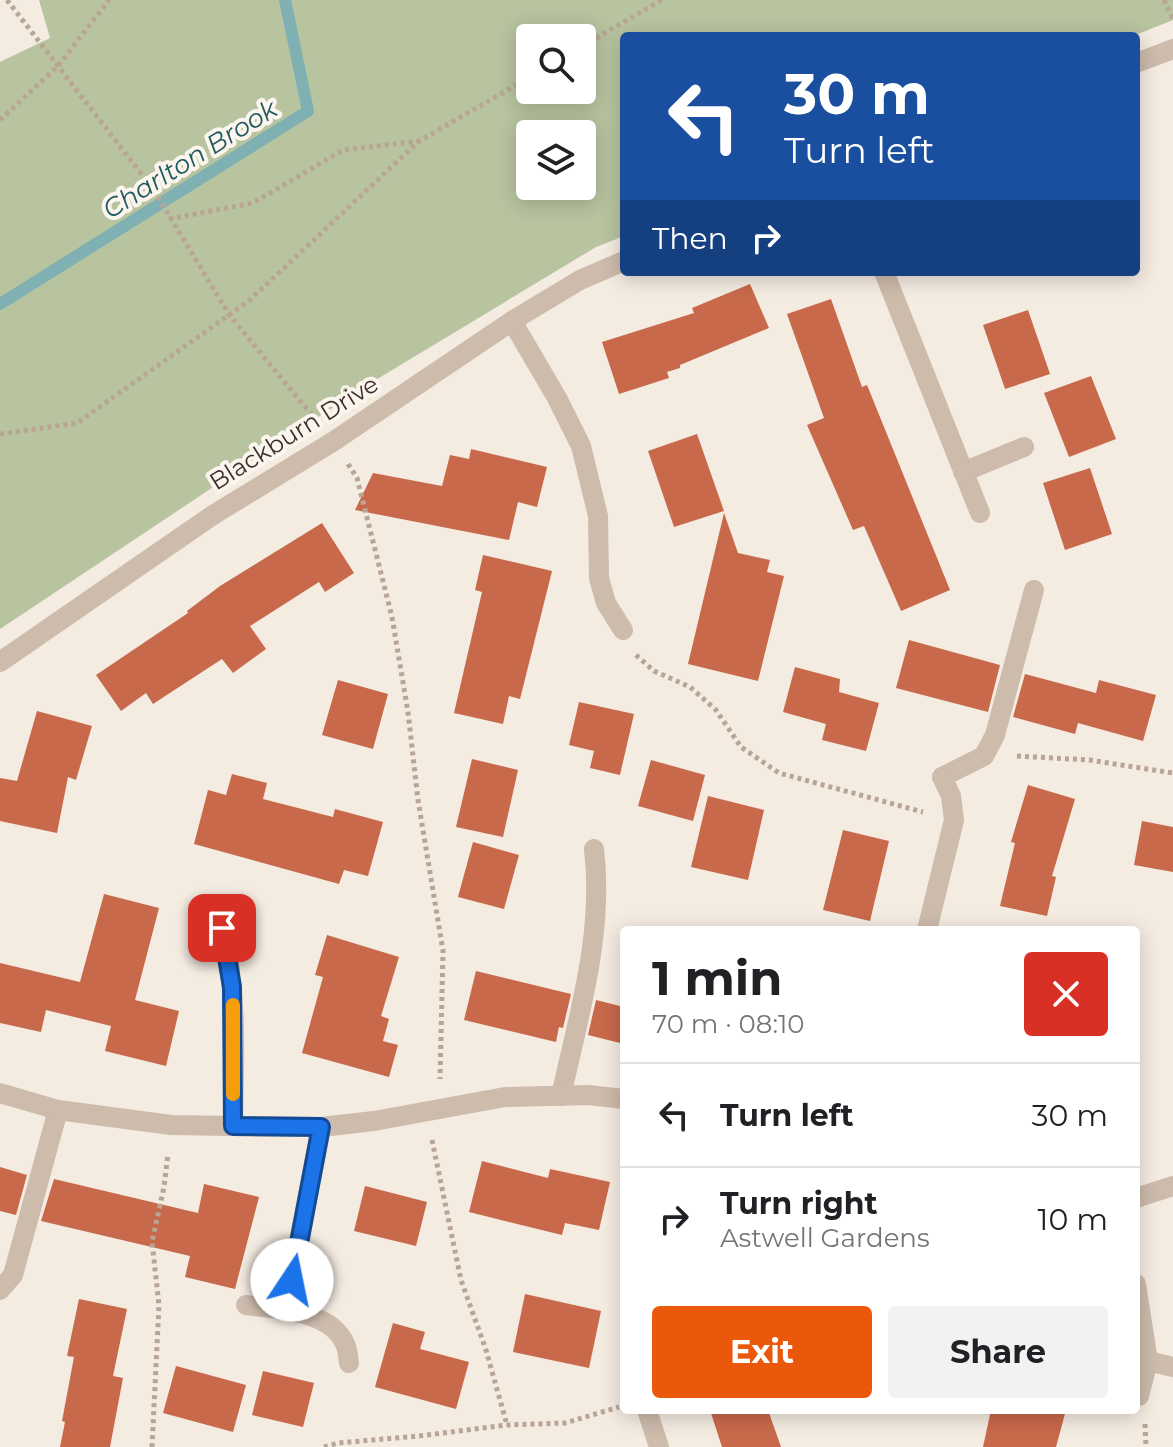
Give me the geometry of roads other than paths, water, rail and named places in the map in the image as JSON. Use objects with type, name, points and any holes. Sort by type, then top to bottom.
[{"type":"street","points":[[1140,61],[1173,49]]},
{"type":"street","name":"Blackburn Drive","points":[[0,662],[213,515],[334,441],[512,321],[580,280],[620,263]]},
{"type":"street","points":[[886,276],[980,513]]},
{"type":"street","points":[[512,321],[581,446],[598,516],[599,578],[606,603],[623,630]]},
{"type":"street","points":[[963,472],[1024,447]]},
{"type":"street","points":[[928,926],[954,820],[951,796],[942,777],[984,756],[995,735],[1034,590]]},
{"type":"street","points":[[561,1096],[597,916],[598,882],[594,849]]},
{"type":"street","points":[[222,928],[232,987],[233,1126]]},
{"type":"street","points":[[0,1093],[58,1110],[171,1125],[321,1127],[374,1121],[505,1097],[588,1095],[620,1099]]},
{"type":"street","points":[[0,1290],[13,1275],[58,1110]]},
{"type":"street","points":[[286,1310],[321,1127]]},
{"type":"street","points":[[1140,1197],[1173,1186]]},
{"type":"street","points":[[246,1305],[286,1310],[323,1321],[338,1332],[346,1344],[349,1363]]},
{"type":"street","points":[[1140,1310],[1148,1361],[1140,1392]]},
{"type":"street","points":[[1148,1361],[1173,1367]]},
{"type":"street","points":[[648,1414],[659,1447]]},
{"type":"waterway","name":"Charlton Brook","points":[[0,304],[308,111],[285,0]]}]
